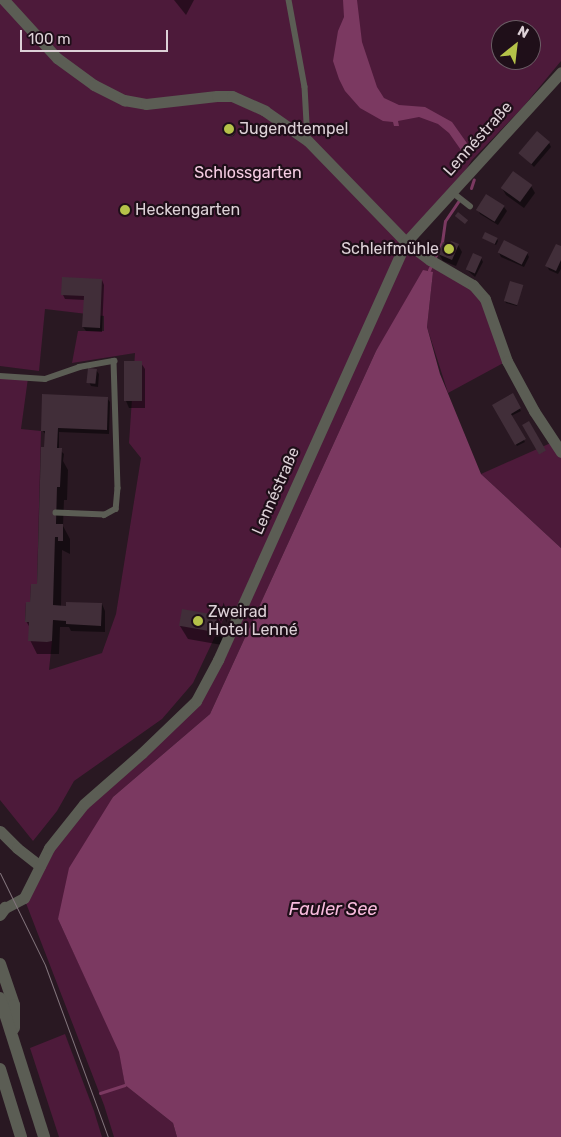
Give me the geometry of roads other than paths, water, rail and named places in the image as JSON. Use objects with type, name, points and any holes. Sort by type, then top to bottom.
[{"type":"street","points":[[4,0],[57,58],[101,89],[124,100],[146,104],[232,96],[265,111],[308,141],[406,242],[430,260],[473,285],[485,299],[507,361],[534,411],[561,452]]},
{"type":"street","name":"Lennéstraße","points":[[2,911],[24,898],[49,848],[84,804],[196,701],[218,660],[406,242],[454,194],[561,72]]},
{"type":"street","points":[[0,831],[40,866]]},
{"type":"street","points":[[0,964],[14,1005],[14,1038]]},
{"type":"street","points":[[0,998],[44,1137]]},
{"type":"street","points":[[1,1078],[21,1137]]},
{"type":"lane","points":[[289,0],[305,87],[308,141]]},
{"type":"lane","points":[[454,194],[468,204]]},
{"type":"lane","points":[[0,376],[45,379],[79,367],[114,362],[118,488],[116,509],[105,515],[56,513]]},
{"type":"water","points":[[343,0],[357,0],[362,42],[377,87],[384,98],[399,105],[425,107],[452,122],[469,146],[468,160],[449,133],[438,124],[419,117],[398,121],[399,126],[394,126],[393,122],[383,121],[360,108],[345,91],[333,61],[338,31],[344,17]]},
{"type":"water","name":"Fauler See","points":[[423,270],[433,272],[427,327],[440,374],[481,474],[561,548],[561,1137],[177,1137],[173,1123],[125,1085],[119,1052],[58,919],[69,868],[113,797],[210,714],[376,351]]},
{"type":"waterway","points":[[471,188],[474,179]]},
{"type":"waterway","points":[[429,270],[442,242],[445,221],[460,199]]},
{"type":"waterway","points":[[100,1093],[125,1085]]},
{"type":"tram line","points":[[0,873],[45,965],[108,1137]]},
{"type":"place","name":"Jugendtempel","points":[[229,129]]},
{"type":"place","name":"Heckengarten","points":[[125,210]]},
{"type":"place","name":"Schleifmühle","points":[[449,249]]},
{"type":"place","name":"Zweirad Hotel Lenné","points":[[198,621]]},
{"type":"park label","name":"Schlossgarten","points":[[248,173]]}]
